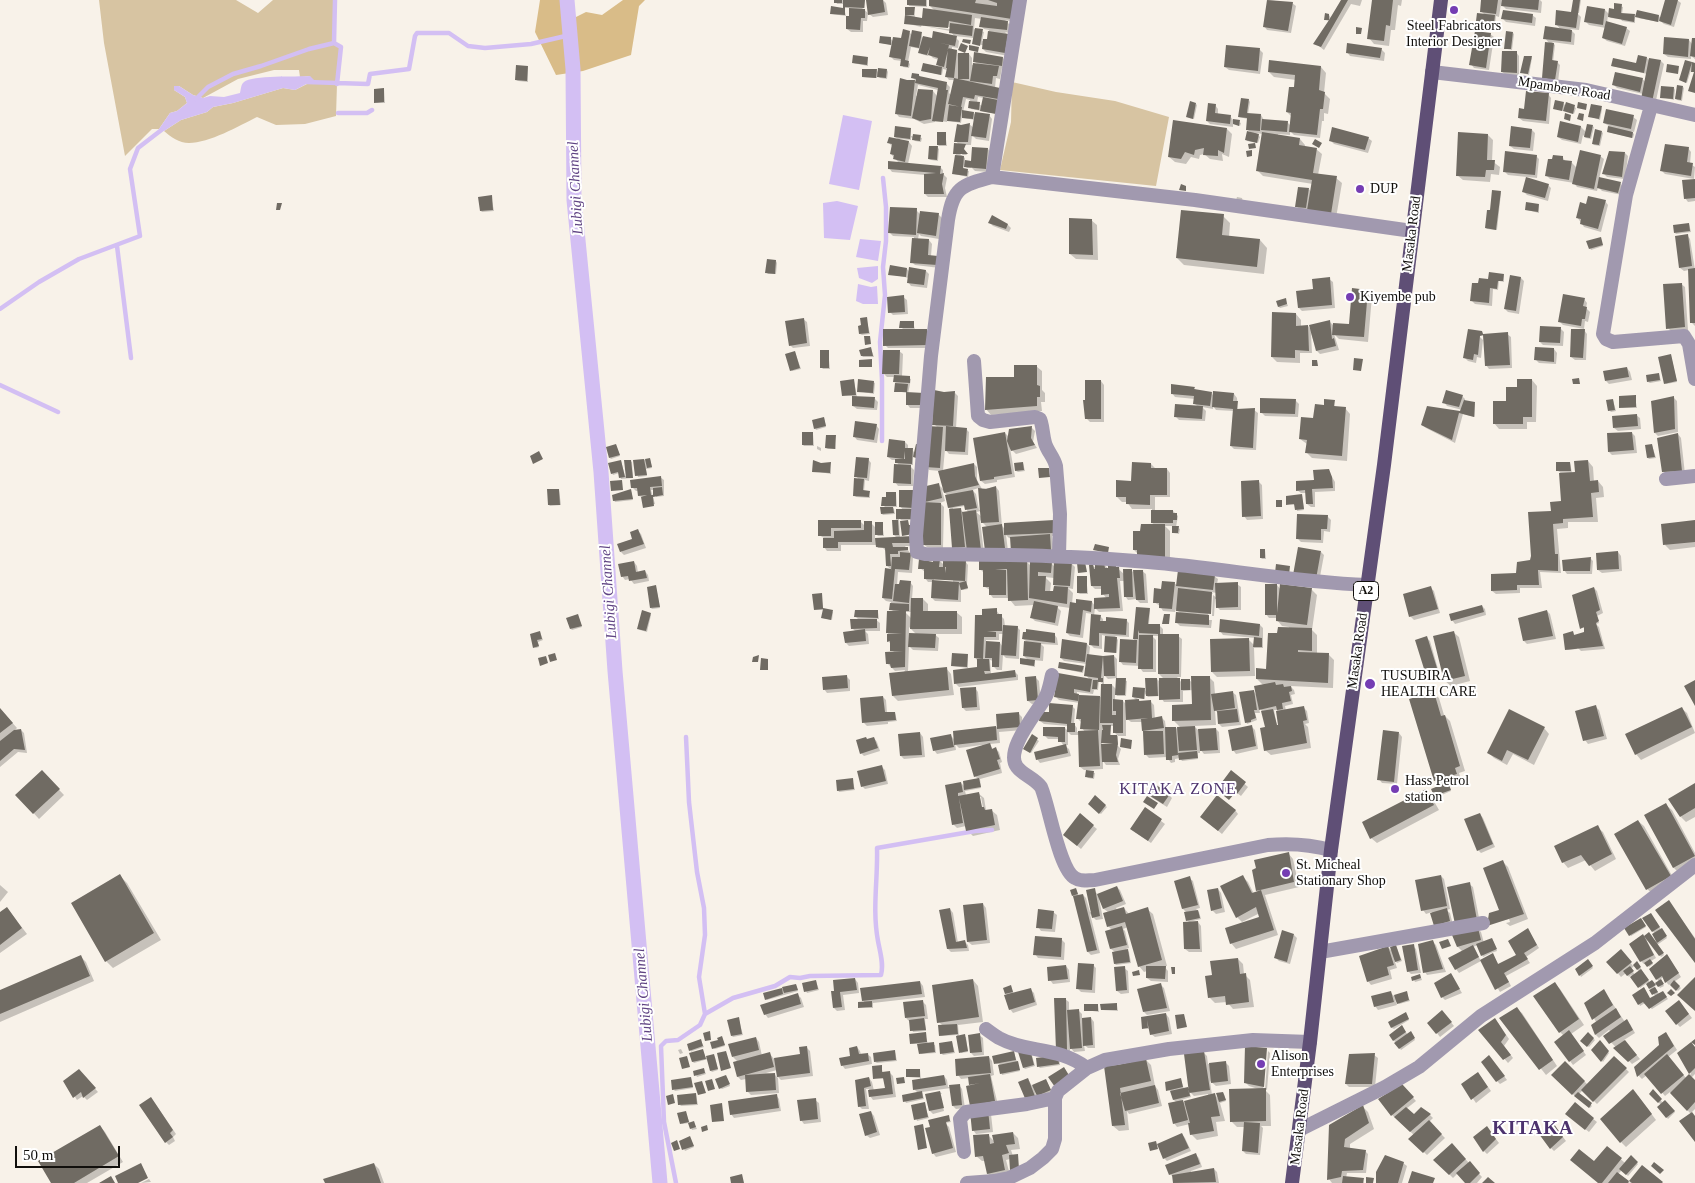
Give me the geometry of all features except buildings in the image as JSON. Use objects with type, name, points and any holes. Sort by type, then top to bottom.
[{"type":"main road","name":"Masaka Road","points":[[1292,1183],[1331,850],[1384,465],[1441,0]]},
{"type":"street","points":[[992,177],[1020,0]]},
{"type":"street","name":"Mpambere Road","points":[[1432,72],[1586,90],[1651,106],[1695,114]]},
{"type":"street","points":[[1651,106],[1626,195],[1603,334],[1606,339],[1613,342],[1684,336],[1690,344],[1695,379]]},
{"type":"street","points":[[1367,585],[1332,584],[1149,562],[1059,556],[925,554],[917,552],[919,494],[931,356],[951,204],[955,194],[964,186],[992,177],[1195,200],[1412,231]]},
{"type":"street","points":[[974,361],[978,416],[990,422],[1035,417],[1040,419],[1048,452],[1054,459],[1056,466],[1060,514],[1059,556]]},
{"type":"street","points":[[1666,479],[1695,476]]},
{"type":"street","points":[[1052,675],[1045,698],[1029,721],[1017,744],[1014,756],[1017,766],[1037,781],[1041,787],[1064,861],[1070,874],[1076,879],[1095,880],[1268,845],[1289,843],[1331,850]]},
{"type":"street","points":[[1299,1130],[1385,1087],[1419,1067],[1481,1016],[1595,943],[1695,866]]},
{"type":"street","points":[[1320,952],[1483,923]]},
{"type":"street","points":[[986,1029],[1000,1038],[1021,1046],[1063,1055],[1078,1061],[1087,1068]]},
{"type":"street","points":[[966,1183],[1009,1178],[1030,1168],[1043,1158],[1052,1149],[1055,1139],[1054,1098],[1058,1091],[1087,1068],[1105,1060],[1125,1055],[1218,1043],[1253,1040],[1310,1042]]},
{"type":"street","points":[[964,1152],[960,1119],[966,1112],[1027,1104],[1054,1098]]},
{"type":"shaded area","points":[[99,0],[236,0],[258,13],[273,0],[334,0],[334,43],[341,47],[336,116],[305,124],[276,125],[257,117],[215,137],[185,143],[164,131],[181,120],[207,112],[213,107],[283,88],[295,90],[311,82],[310,76],[300,77],[299,70],[274,70],[238,79],[203,98],[193,95],[179,86],[174,90],[185,97],[187,103],[177,111],[170,113],[159,129],[152,129],[125,156],[104,43]]},
{"type":"shaded area","points":[[540,0],[560,0],[566,22],[586,12],[602,15],[623,0],[645,0],[639,6],[631,55],[583,71],[556,75],[535,32]]},
{"type":"shaded area","points":[[310,76],[314,80],[295,90],[283,88],[213,107],[207,112],[181,120],[164,131],[159,129],[170,113],[177,111],[187,103],[185,97],[174,90],[174,86],[179,86],[193,95],[203,98],[210,96],[224,97],[240,93],[244,82],[256,78]]},
{"type":"shaded area","points":[[1012,82],[1056,92],[1115,101],[1169,117],[1156,186],[1000,170],[1011,122]]},
{"type":"shaded area","points":[[843,115],[872,121],[859,190],[829,184]]},
{"type":"shaded area","points":[[837,201],[858,206],[850,240],[824,238],[823,203]]},
{"type":"shaded area","points":[[860,239],[881,241],[878,261],[856,257]]},
{"type":"shaded area","points":[[878,266],[878,279],[872,283],[859,278],[857,268]]},
{"type":"shaded area","points":[[858,284],[871,287],[877,286],[878,304],[863,304],[856,301]]},
{"type":"waterway","points":[[335,0],[334,43],[341,47],[337,84]]},
{"type":"waterway","name":"Lubigi Channel","points":[[567,0],[573,69],[574,200],[601,472],[615,671],[660,1183]]},
{"type":"waterway","points":[[307,82],[368,84],[370,74],[409,69],[417,33],[449,33],[468,46],[485,48],[531,44],[570,35]]},
{"type":"waterway","points":[[196,99],[208,87],[233,74],[309,49],[334,43]]},
{"type":"waterway","points":[[338,113],[367,113],[372,110]]},
{"type":"waterway","points":[[0,309],[39,282],[79,259],[140,236],[130,169],[138,148],[164,128]]},
{"type":"waterway","points":[[882,441],[880,342],[885,295],[883,267],[886,241],[886,207],[883,178]]},
{"type":"waterway","points":[[117,246],[131,358]]},
{"type":"waterway","points":[[0,385],[58,412]]},
{"type":"waterway","points":[[676,1183],[664,1122],[661,1046],[666,1041],[678,1040],[700,1025],[705,1014],[699,977],[705,935],[704,908],[697,872],[689,802],[686,737]]},
{"type":"waterway","points":[[705,1014],[733,998],[775,986],[790,977],[881,975],[882,962],[875,917],[877,848],[975,831],[992,830]]},
{"type":"place","name":"Steel Fabricators Interior Designer","points":[[1454,10]]},
{"type":"place","name":"DUP","points":[[1360,189]]},
{"type":"place","name":"Kiyembe pub","points":[[1350,297]]},
{"type":"place","name":"TUSUBIRA HEALTH CARE","points":[[1370,684]]},
{"type":"place","name":"Hass Petrol station","points":[[1395,789]]},
{"type":"place","name":"St. Micheal Stationary Shop","points":[[1286,873]]},
{"type":"place","name":"Alison Enterprises","points":[[1261,1064]]},
{"type":"district","name":"KITAKA ZONE","points":[[1178,790]]},
{"type":"district","name":"KITAKA","points":[[1533,1129]]}]
